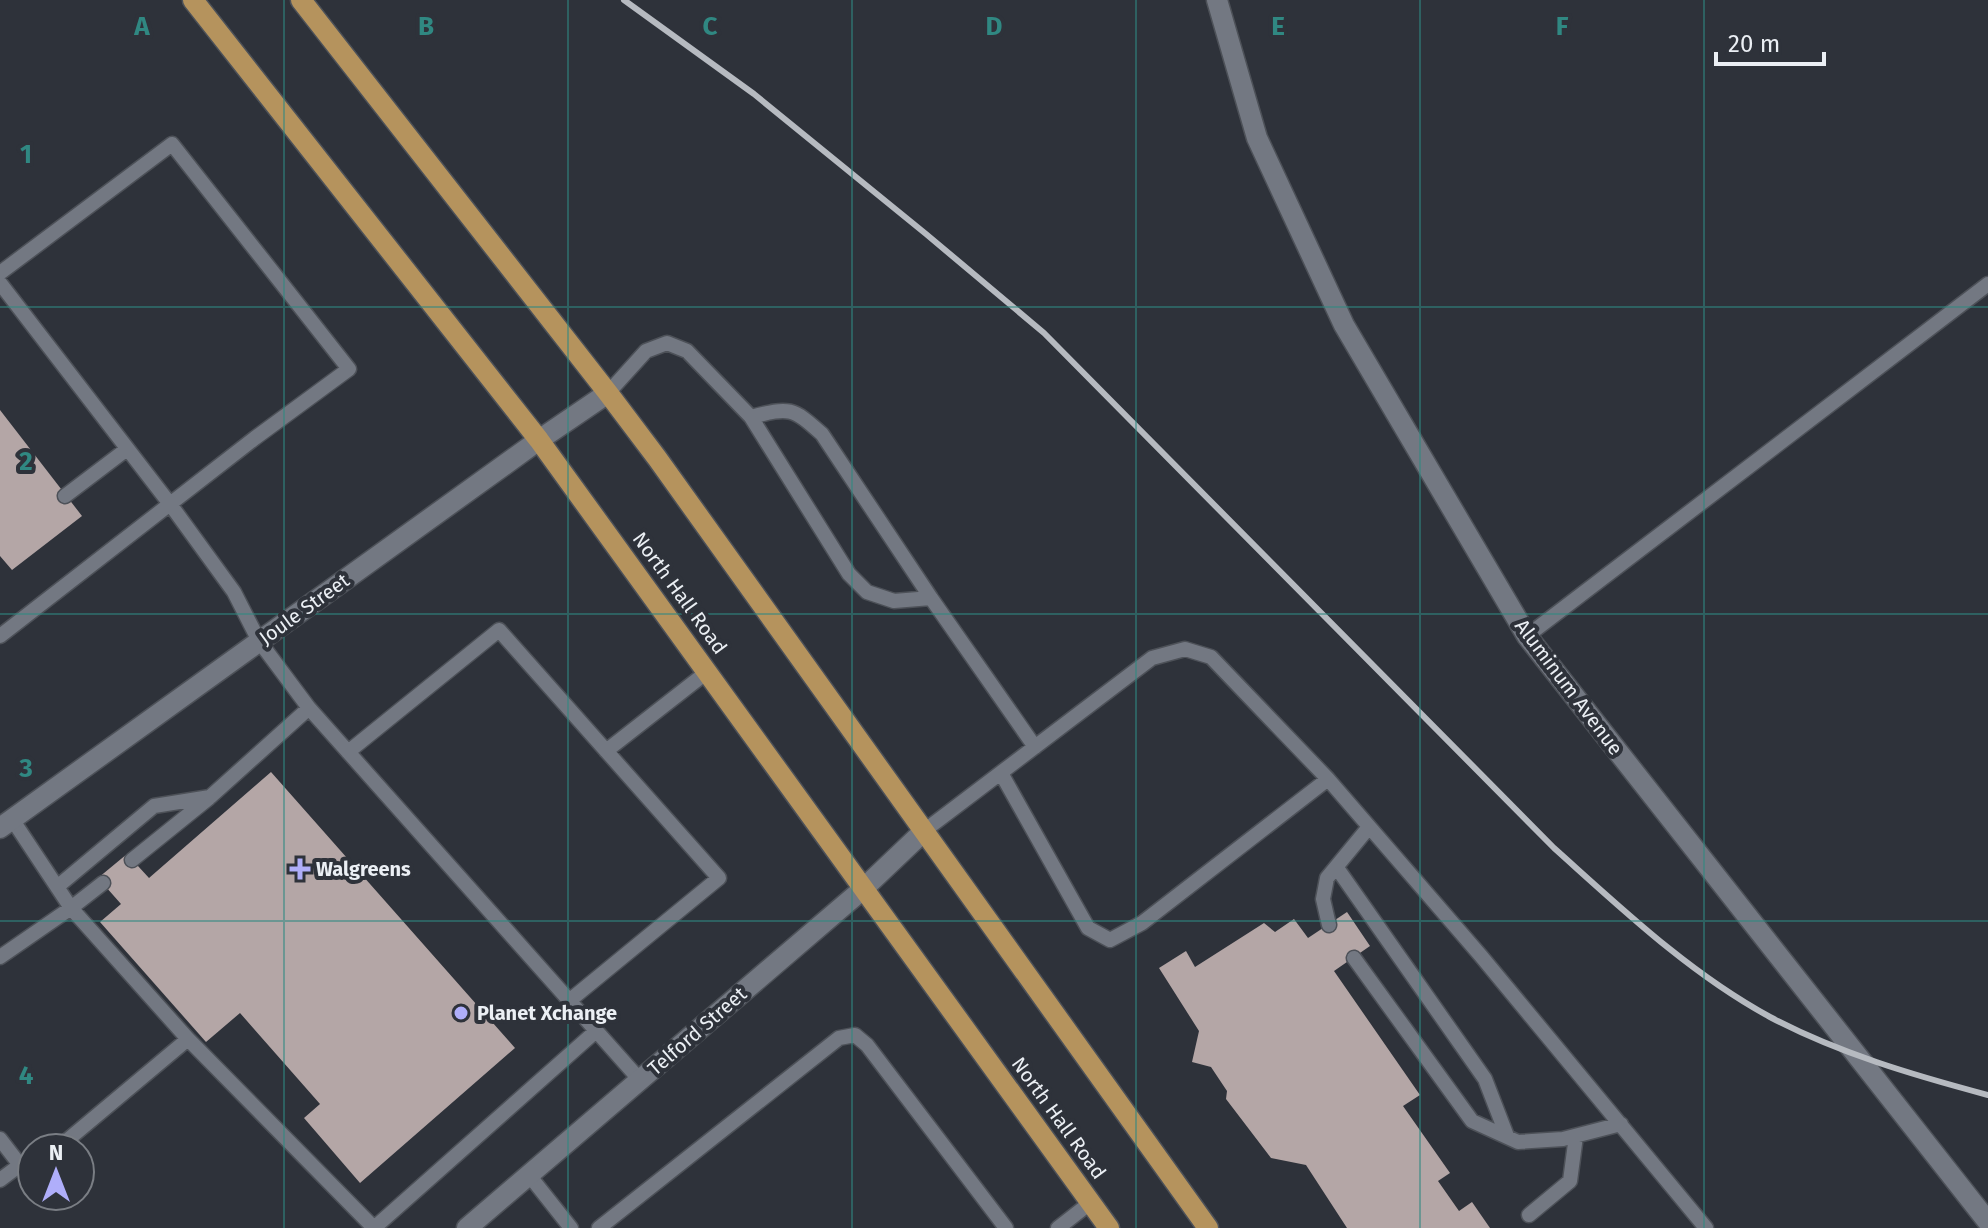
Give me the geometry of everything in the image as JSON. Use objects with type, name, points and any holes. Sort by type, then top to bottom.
[{"type":"main road","name":"North Hall Road","points":[[193,0],[539,440],[1109,1228]]},
{"type":"main road","points":[[301,0],[657,458],[1208,1228]]},
{"type":"street","name":"Aluminum Avenue","points":[[1217,0],[1257,138],[1344,325],[1527,636],[1988,1222]]},
{"type":"street","name":"Joule Street","points":[[6,823],[608,393]]},
{"type":"street","name":"Telford Street","points":[[467,1228],[863,889],[924,831]]},
{"type":"lane","points":[[0,273],[172,144],[349,369],[0,636]]},
{"type":"lane","points":[[0,283],[234,592],[259,641],[309,708],[640,1080]]},
{"type":"lane","points":[[1527,636],[1988,284]]},
{"type":"lane","points":[[608,393],[646,351],[667,343],[687,351],[751,417],[849,574],[867,592],[894,601],[931,598]]},
{"type":"lane","points":[[751,417],[781,410],[801,414],[822,434],[1035,747]]},
{"type":"lane","points":[[65,496],[127,449]]},
{"type":"lane","points":[[348,752],[499,630],[719,878],[569,1001]]},
{"type":"lane","points":[[924,831],[1152,658],[1185,649],[1211,657],[1328,779],[1481,956],[1706,1228]]},
{"type":"lane","points":[[606,751],[707,672]]},
{"type":"lane","points":[[132,860],[210,797],[309,708]]},
{"type":"lane","points":[[1001,773],[1088,928],[1110,940],[1142,923],[1328,779]]},
{"type":"lane","points":[[57,887],[154,806],[210,797]]},
{"type":"lane","points":[[6,823],[71,908],[188,1039],[374,1228],[596,1031]]},
{"type":"lane","points":[[1329,925],[1323,899],[1327,878],[1369,827]]},
{"type":"lane","points":[[1337,868],[1485,1079],[1507,1136]]},
{"type":"lane","points":[[0,957],[103,883]]},
{"type":"lane","points":[[1354,958],[1472,1121],[1518,1142],[1563,1139],[1621,1124]]},
{"type":"lane","points":[[599,1228],[839,1038],[855,1035],[867,1045],[1006,1228]]},
{"type":"lane","points":[[77,1132],[188,1039]]},
{"type":"lane","points":[[1529,1215],[1570,1181],[1576,1136]]},
{"type":"lane","points":[[0,1139],[16,1154]]},
{"type":"lane","points":[[529,1175],[571,1228]]},
{"type":"lane","points":[[1058,1228],[1090,1203]]},
{"type":"building","points":[[0,410],[82,516],[12,570],[0,556]]},
{"type":"building","points":[[271,772],[515,1048],[360,1183],[304,1118],[320,1104],[240,1013],[206,1042],[100,922],[121,904],[98,878],[127,854],[149,878]]},
{"type":"building","points":[[1347,912],[1370,946],[1334,971],[1420,1095],[1403,1106],[1450,1173],[1438,1181],[1459,1211],[1472,1202],[1490,1228],[1347,1228],[1306,1165],[1271,1158],[1226,1099],[1227,1091],[1211,1067],[1192,1062],[1199,1031],[1159,968],[1186,951],[1195,967],[1264,923],[1275,932],[1294,919],[1308,938]]},
{"type":"railway","points":[[624,0],[754,94],[1044,333],[1554,848],[1684,960],[1740,1000],[1822,1042],[1876,1062],[1988,1095]]},
{"type":"place","name":"Walgreens","points":[[300,869]]},
{"type":"place","name":"Planet Xchange","points":[[461,1013]]}]
